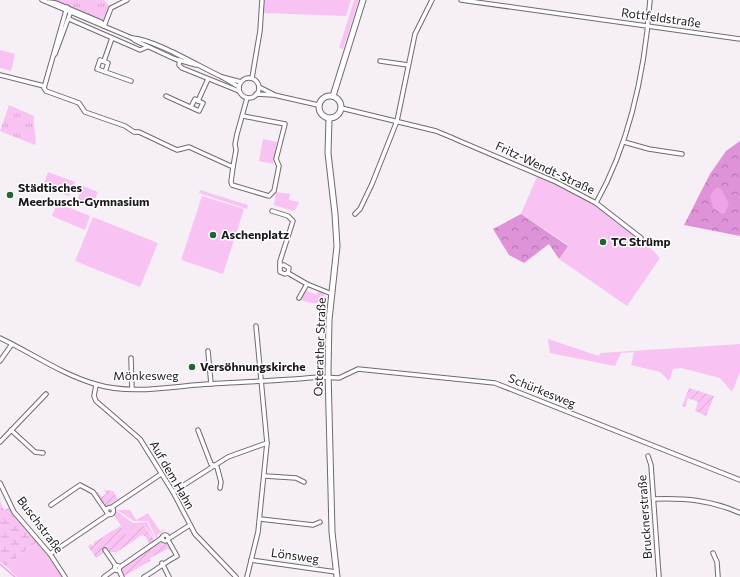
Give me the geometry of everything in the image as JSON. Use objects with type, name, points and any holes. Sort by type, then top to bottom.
[{"type":"main road","points":[[333,96],[363,0]]},
{"type":"main road","points":[[325,96],[333,96],[339,100],[341,108],[339,114],[329,119],[320,113],[318,105],[325,96]]},
{"type":"main road","name":"Osterather Straße","points":[[329,119],[328,153],[337,230],[337,252],[332,294],[328,378],[332,532],[337,574]]},
{"type":"street","points":[[43,0],[101,22],[104,26],[132,38],[147,47],[180,61],[196,65]]},
{"type":"street","points":[[104,26],[111,8],[127,0]]},
{"type":"street","points":[[252,78],[260,31],[262,0]]},
{"type":"street","points":[[355,214],[360,209],[372,184],[397,121],[416,30],[432,0]]},
{"type":"street","name":"Rottfeldstraße","points":[[461,0],[740,39]]},
{"type":"street","points":[[596,203],[608,182],[624,142],[636,100],[648,26],[650,0]]},
{"type":"street","points":[[66,9],[44,86],[46,91],[79,103],[85,112],[125,126],[129,130],[139,132],[177,150],[189,147],[233,167]]},
{"type":"street","points":[[54,55],[58,50],[72,11]]},
{"type":"street","points":[[69,19],[142,50],[147,47]]},
{"type":"street","points":[[104,61],[112,38]]},
{"type":"street","points":[[132,38],[145,41],[222,77],[241,82]]},
{"type":"street","points":[[180,61],[184,58]]},
{"type":"street","points":[[104,61],[100,60],[97,69],[131,81]]},
{"type":"street","points":[[104,61],[108,63],[105,72]]},
{"type":"street","points":[[180,61],[182,68],[208,79],[239,89]]},
{"type":"street","points":[[380,61],[408,65]]},
{"type":"street","points":[[0,75],[44,86]]},
{"type":"street","points":[[222,77],[239,89],[242,95],[247,98]]},
{"type":"street","points":[[239,89],[241,82],[246,78],[252,78],[259,87],[274,94],[318,105]]},
{"type":"street","points":[[198,101],[208,79]]},
{"type":"street","points":[[256,94],[259,87]]},
{"type":"street","points":[[247,98],[256,94],[274,94]]},
{"type":"street","points":[[166,96],[199,111],[203,102],[195,99],[191,107]]},
{"type":"street","points":[[243,116],[285,124],[276,159],[279,166],[274,191],[269,196],[234,186],[231,182],[236,150],[235,144],[247,98]]},
{"type":"street","name":"Fritz-Wendt-Straße","points":[[341,108],[436,131],[561,185],[596,203],[641,238]]},
{"type":"street","points":[[624,142],[649,149],[682,154]]},
{"type":"street","points":[[272,211],[291,218],[293,221],[280,266],[284,265],[289,268],[288,273],[307,284],[332,294]]},
{"type":"street","points":[[299,298],[307,284]]},
{"type":"street","points":[[247,577],[260,519],[267,443],[256,326]]},
{"type":"street","name":"Mönkesweg","points":[[0,338],[65,373],[96,385],[132,389],[328,378]]},
{"type":"street","points":[[0,361],[12,344]]},
{"type":"street","points":[[208,351],[211,384]]},
{"type":"street","points":[[131,358],[132,389]]},
{"type":"street","name":"Schürkesweg","points":[[328,378],[339,378],[358,369],[495,383],[740,480]]},
{"type":"street","name":"Auf dem Hahn","points":[[96,385],[94,396],[96,401],[136,434],[173,492],[197,537],[236,577]]},
{"type":"street","points":[[0,442],[46,394]]},
{"type":"street","points":[[12,430],[35,452],[43,453]]},
{"type":"street","points":[[198,430],[211,464],[217,467],[221,482],[220,488]]},
{"type":"street","points":[[173,492],[214,466],[243,450],[267,443]]},
{"type":"street","name":"Brucknerstraße","points":[[648,456],[652,465],[659,577]]},
{"type":"street","points":[[50,554],[108,513],[114,512],[112,508],[161,474]]},
{"type":"street","points":[[265,476],[296,478],[304,482]]},
{"type":"street","name":"Buschstraße","points":[[0,483],[14,512],[50,554],[65,577]]},
{"type":"street","points":[[51,504],[80,486],[93,492],[108,513]]},
{"type":"street","points":[[654,499],[678,498],[703,500],[740,513]]},
{"type":"street","points":[[260,519],[313,525],[320,522]]},
{"type":"street","points":[[104,577],[162,538],[165,541],[168,540],[190,525]]},
{"type":"street","points":[[144,577],[155,571],[162,563],[177,556],[168,540]]},
{"type":"street","points":[[105,550],[122,577]]},
{"type":"street","points":[[713,554],[717,562],[718,577]]},
{"type":"street","name":"Lönsweg","points":[[251,560],[337,574]]},
{"type":"street","points":[[162,563],[169,577]]},
{"type":"green space","points":[[50,0],[104,0],[110,7],[103,21]]},
{"type":"green space","points":[[264,0],[351,0],[346,16],[263,13]]},
{"type":"green space","points":[[354,0],[359,0],[343,49],[339,48]]},
{"type":"green space","points":[[0,50],[15,54],[11,71],[0,68]]},
{"type":"green space","points":[[9,105],[34,116],[36,139],[35,145],[0,131]]},
{"type":"green space","points":[[263,139],[277,142],[273,164],[259,161]]},
{"type":"green space","points":[[740,141],[740,236],[684,225],[710,174],[726,151]]},
{"type":"green space","points":[[48,172],[75,182],[69,196],[43,186]]},
{"type":"green space","name":"TC Strümp","points":[[538,174],[596,203],[641,238],[660,258],[627,306],[559,259],[568,245],[521,214]]},
{"type":"green space","points":[[83,186],[98,192],[92,207],[77,200]]},
{"type":"green space","points":[[200,190],[248,205],[247,209],[199,193]]},
{"type":"green space","points":[[276,192],[290,194],[289,200],[299,202],[296,209],[293,211],[274,205]]},
{"type":"green space","name":"Aschenplatz","points":[[202,196],[244,209],[223,274],[181,260]]},
{"type":"green space","points":[[57,203],[90,216],[85,230],[52,216]]},
{"type":"green space","points":[[521,214],[568,246],[559,259],[549,244],[524,263],[509,255],[493,229]]},
{"type":"green space","points":[[93,217],[158,243],[140,287],[75,261]]},
{"type":"green space","points":[[306,290],[316,295],[319,291],[323,292],[326,299],[316,303],[303,301],[300,299]]},
{"type":"green space","points":[[548,339],[599,356],[600,353],[740,344],[740,372],[732,392],[720,378],[681,368],[673,369],[669,381],[660,372],[631,365],[634,352],[621,353],[615,366],[550,353]]},
{"type":"green space","points":[[689,388],[714,396],[706,416],[695,411],[698,402],[688,398],[685,407],[682,406]]},
{"type":"green space","points":[[103,487],[105,490],[113,491],[118,499],[106,507],[96,493],[98,492],[102,497],[106,494]]},
{"type":"green space","points":[[0,501],[4,510],[9,508],[37,542],[6,566],[0,562]]},
{"type":"green space","points":[[115,510],[133,523],[147,522],[156,540],[143,524],[127,535],[114,515]]},
{"type":"green space","points":[[117,510],[130,510],[136,520],[148,513],[160,531],[166,529],[157,535],[159,538],[157,539],[148,521],[134,521]]},
{"type":"green space","points":[[143,524],[155,541],[150,544],[145,536],[142,535],[117,552],[109,552],[106,548],[111,544],[104,548],[104,553],[96,558],[88,546],[91,544],[93,546],[94,542],[121,526],[127,535]]},
{"type":"green space","points":[[37,542],[63,577],[17,577],[6,566]]},
{"type":"green space","points":[[161,542],[163,545],[166,543],[171,550],[168,549],[150,558],[150,561],[124,576],[121,571],[123,567]]},
{"type":"shaded area","points":[[717,187],[721,189],[729,203],[725,213],[722,214],[713,208],[710,195]]},
{"type":"waterway","points":[[0,564],[15,577]]},
{"type":"place","name":"Städtisches Meerbusch-Gymnasium","points":[[10,195]]},
{"type":"place","name":"Aschenplatz","points":[[213,235]]},
{"type":"place","name":"TC Strümp","points":[[603,242]]},
{"type":"place","name":"Versöhnungskirche","points":[[192,367]]}]
